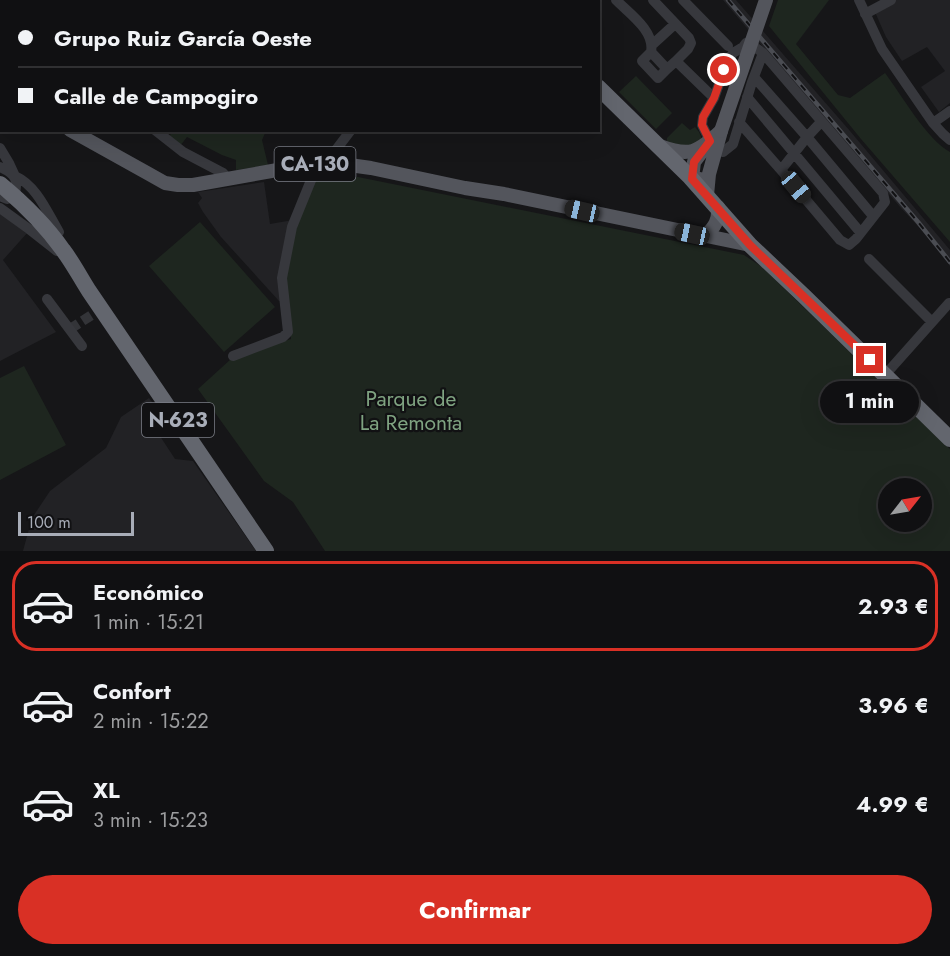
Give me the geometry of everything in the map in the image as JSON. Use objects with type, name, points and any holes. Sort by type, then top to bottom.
[{"type":"highway","points":[[600,89],[692,179],[750,245],[950,439]]},
{"type":"highway","name":"N-623","points":[[4,173],[5,197],[57,252],[89,291]]},
{"type":"highway","name":"N-623","points":[[5,197],[54,238],[266,551]]},
{"type":"main road","points":[[709,174],[702,179],[692,179],[694,162],[713,145],[721,131],[766,0]]},
{"type":"main road","name":"CA-130","points":[[74,132],[165,183],[189,185],[321,163],[371,168],[750,245]]},
{"type":"main road","points":[[658,146],[685,153],[713,145]]},
{"type":"main road","points":[[705,236],[717,222],[709,174],[713,145]]},
{"type":"street","points":[[616,0],[647,31],[652,49],[667,69],[688,49],[691,43],[653,0]]},
{"type":"street","points":[[683,0],[728,46]]},
{"type":"street","points":[[859,0],[882,49],[933,123],[950,140]]},
{"type":"street","points":[[865,14],[891,0]]},
{"type":"street","points":[[684,33],[700,17]]},
{"type":"street","points":[[652,49],[675,24]]},
{"type":"street","points":[[743,47],[745,54],[750,55],[759,51],[754,77],[733,144],[723,152],[713,145],[702,125],[703,117],[714,98],[727,62],[733,53],[743,47]]},
{"type":"street","points":[[739,122],[840,240],[849,245],[885,201],[883,194],[759,51]]},
{"type":"street","points":[[676,61],[714,98]]},
{"type":"street","points":[[754,77],[873,216]]},
{"type":"street","points":[[747,97],[860,232]]},
{"type":"street","points":[[933,123],[950,111]]},
{"type":"street","points":[[781,170],[821,122]]},
{"type":"street","points":[[158,132],[183,152],[223,173],[228,179]]},
{"type":"street","points":[[233,356],[283,337],[288,332],[282,278],[291,233],[316,168],[349,132]]},
{"type":"street","points":[[0,148],[9,163],[4,173],[22,179],[30,185],[59,232]]},
{"type":"street","points":[[0,208],[57,252]]},
{"type":"street","points":[[869,259],[932,322]]},
{"type":"street","points":[[47,299],[82,346]]},
{"type":"street","points":[[885,375],[949,303]]},
{"type":"shaded area","points":[[723,0],[736,0],[850,131],[950,250],[950,266],[934,243],[901,208]]},
{"type":"shaded area","points":[[896,0],[950,0],[950,103],[939,112],[921,87],[945,71],[927,47],[902,61],[886,37],[875,12]]},
{"type":"shaded area","points":[[264,182],[270,224],[293,220],[283,301],[279,301],[221,237],[198,203],[202,198],[198,192]]},
{"type":"shaded area","points":[[0,212],[28,232],[3,260],[56,332],[0,361]]},
{"type":"shaded area","points":[[149,398],[161,414],[158,433],[175,459],[193,461],[256,551],[23,551],[32,518],[50,491],[106,448],[121,417]]},
{"type":"green space","points":[[778,0],[829,0],[796,44],[838,95],[850,98],[885,73],[932,138],[950,152],[950,242],[861,139],[769,26]]},
{"type":"green space","points":[[636,76],[672,113],[656,129],[619,92]]},
{"type":"green space","points":[[682,123],[690,130],[695,127],[702,139],[685,146],[667,141],[667,138]]},
{"type":"green space","points":[[172,132],[266,132],[262,140],[268,165],[236,170],[236,160],[187,137],[180,146],[168,138]]},
{"type":"green space","name":"Parque de La Remonta","points":[[315,177],[358,177],[744,255],[762,267],[950,449],[950,551],[325,551],[293,502],[264,481],[198,389],[231,359],[291,339],[285,278],[293,237]]},
{"type":"green space","points":[[200,222],[275,307],[224,352],[149,266]]},
{"type":"green space","points":[[24,366],[66,445],[0,480],[0,378]]},
{"type":"tunnel","points":[[70,329],[101,309]]},
{"type":"railway","points":[[728,0],[950,262]]},
{"type":"route","points":[[724,70],[714,98],[703,117],[702,125],[710,141],[694,162],[692,179],[750,245],[870,360]]}]
